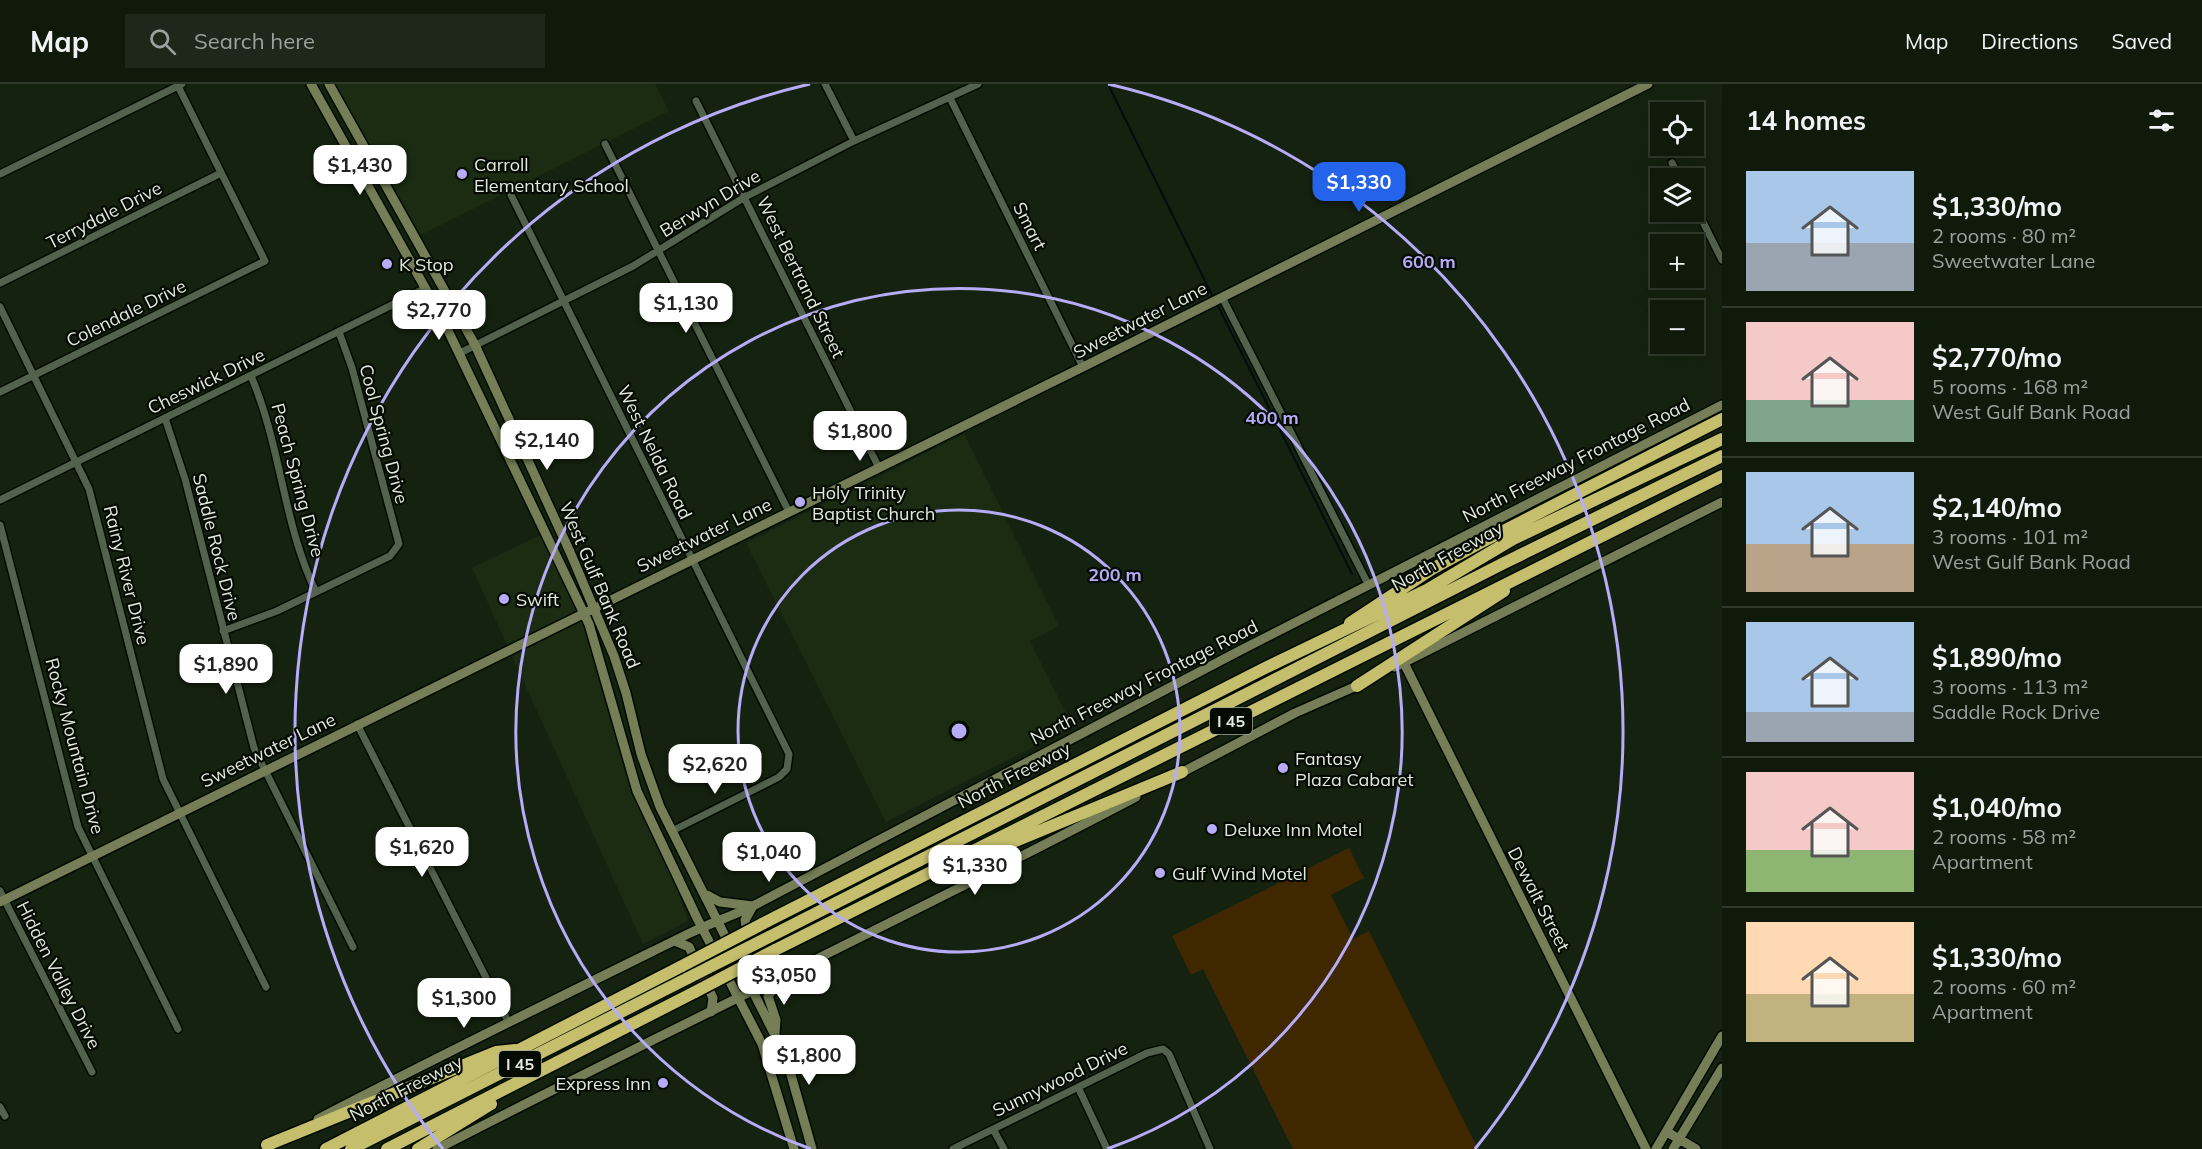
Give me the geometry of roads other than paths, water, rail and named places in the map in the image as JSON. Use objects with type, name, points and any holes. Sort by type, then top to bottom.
[{"type":"highway","points":[[1332,637],[1363,612],[1432,569],[1722,419]]},
{"type":"highway","name":"North Freeway","points":[[326,1149],[762,924],[1427,590],[1513,539],[1722,439]]},
{"type":"highway","name":"North Freeway","points":[[351,1149],[1504,563],[1722,456]]},
{"type":"highway","name":"I 45","points":[[387,1149],[905,883],[1054,812],[1556,557],[1722,476]]},
{"type":"highway","points":[[1356,686],[1556,557]]},
{"type":"highway","points":[[905,883],[984,856],[1182,772]]},
{"type":"highway","points":[[263,1147],[387,1094],[496,1052],[525,1048]]},
{"type":"highway","points":[[418,1149],[566,1059]]},
{"type":"main road","name":"West Gulf Bank Road","points":[[311,84],[460,352],[583,613],[606,677],[637,791],[702,928],[762,1044],[794,1149]]},
{"type":"main road","name":"West Gulf Bank Road","points":[[329,84],[475,345],[595,607],[627,693],[649,780],[672,831],[720,921],[775,1034],[798,1096],[812,1149]]},
{"type":"main road","name":"Sweetwater Lane","points":[[1,898],[91,856],[879,468],[1648,84]]},
{"type":"main road","name":"North Freeway Frontage Road","points":[[263,1147],[507,1021],[753,906],[1368,584],[1722,405]]},
{"type":"main road","points":[[437,1149],[594,1068],[994,872],[1295,713],[1404,663],[1722,502]]},
{"type":"main road","name":"Dewalt Street","points":[[1404,663],[1646,1149]]},
{"type":"main road","points":[[687,895],[703,891],[720,902],[753,906],[745,920],[756,953],[772,972],[789,974]]},
{"type":"main road","points":[[675,941],[689,947],[713,998],[711,1012]]},
{"type":"main road","points":[[775,1034],[776,1020],[768,996],[773,987],[789,974]]},
{"type":"main road","points":[[1656,1149],[1722,1036]]},
{"type":"main road","points":[[1673,1149],[1722,1068]]},
{"type":"main road","points":[[781,1101],[798,1096]]},
{"type":"main road","points":[[1667,1132],[1696,1149]]},
{"type":"street","points":[[825,84],[854,141]]},
{"type":"street","name":"Berwyn Drive","points":[[460,352],[659,251],[745,197],[854,141],[978,84]]},
{"type":"street","points":[[0,174],[179,85],[221,173]]},
{"type":"street","name":"Smart","points":[[950,98],[1083,367]]},
{"type":"street","name":"West Bertrand Street","points":[[696,101],[879,468]]},
{"type":"street","points":[[605,144],[789,512]]},
{"type":"street","points":[[1672,163],[1675,168]]},
{"type":"street","name":"Colendale Drive","points":[[0,392],[265,261],[221,173]]},
{"type":"street","name":"Terrydale Drive","points":[[0,283],[221,173]]},
{"type":"street","name":"West Nelda Road","points":[[512,195],[786,747],[787,769],[770,782],[672,831]]},
{"type":"street","points":[[1703,222],[1722,260]]},
{"type":"street","name":"Cheswick Drive","points":[[0,500],[426,288]]},
{"type":"street","points":[[1222,297],[1368,584]]},
{"type":"street","name":"Rainy River Drive","points":[[0,307],[77,462],[96,510],[158,763],[178,813],[266,987]]},
{"type":"street","name":"Cool Spring Drive","points":[[316,592],[390,556],[399,544],[352,368],[339,332]]},
{"type":"street","name":"Peach Spring Drive","points":[[251,375],[270,427],[304,563],[316,592]]},
{"type":"street","name":"Saddle Rock Drive","points":[[165,418],[185,479],[246,724],[264,770],[353,947]]},
{"type":"street","name":"Rocky Mountain Drive","points":[[0,525],[73,810],[91,856],[178,1029]]},
{"type":"street","points":[[223,631],[255,620],[316,592]]},
{"type":"street","points":[[357,724],[507,1021]]},
{"type":"street","name":"Hidden Valley Drive","points":[[1,898],[92,1072]]},
{"type":"street","name":"Sunnywood Drive","points":[[953,1149],[1155,1049],[1163,1049],[1169,1054],[1210,1149]]},
{"type":"street","points":[[1078,1087],[1107,1149]]},
{"type":"street","points":[[0,1107],[4,1116]]},
{"type":"street","points":[[993,1129],[1004,1149]]},
{"type":"waterway","points":[[1108,84],[1212,295]]},
{"type":"waterway","points":[[1218,306],[1352,574]]},
{"type":"place","name":"Carroll Elementary School","points":[[462,174]]},
{"type":"place","name":"K Stop","points":[[387,264]]},
{"type":"place","name":"Holy Trinity Baptist Church","points":[[800,502]]},
{"type":"place","name":"Swift","points":[[504,599]]},
{"type":"place","name":"Fantasy Plaza Cabaret","points":[[1283,768]]},
{"type":"place","name":"Deluxe Inn Motel","points":[[1212,829]]},
{"type":"place","name":"Gulf Wind Motel","points":[[1160,873]]},
{"type":"place","name":"Express Inn","points":[[663,1083]]}]
